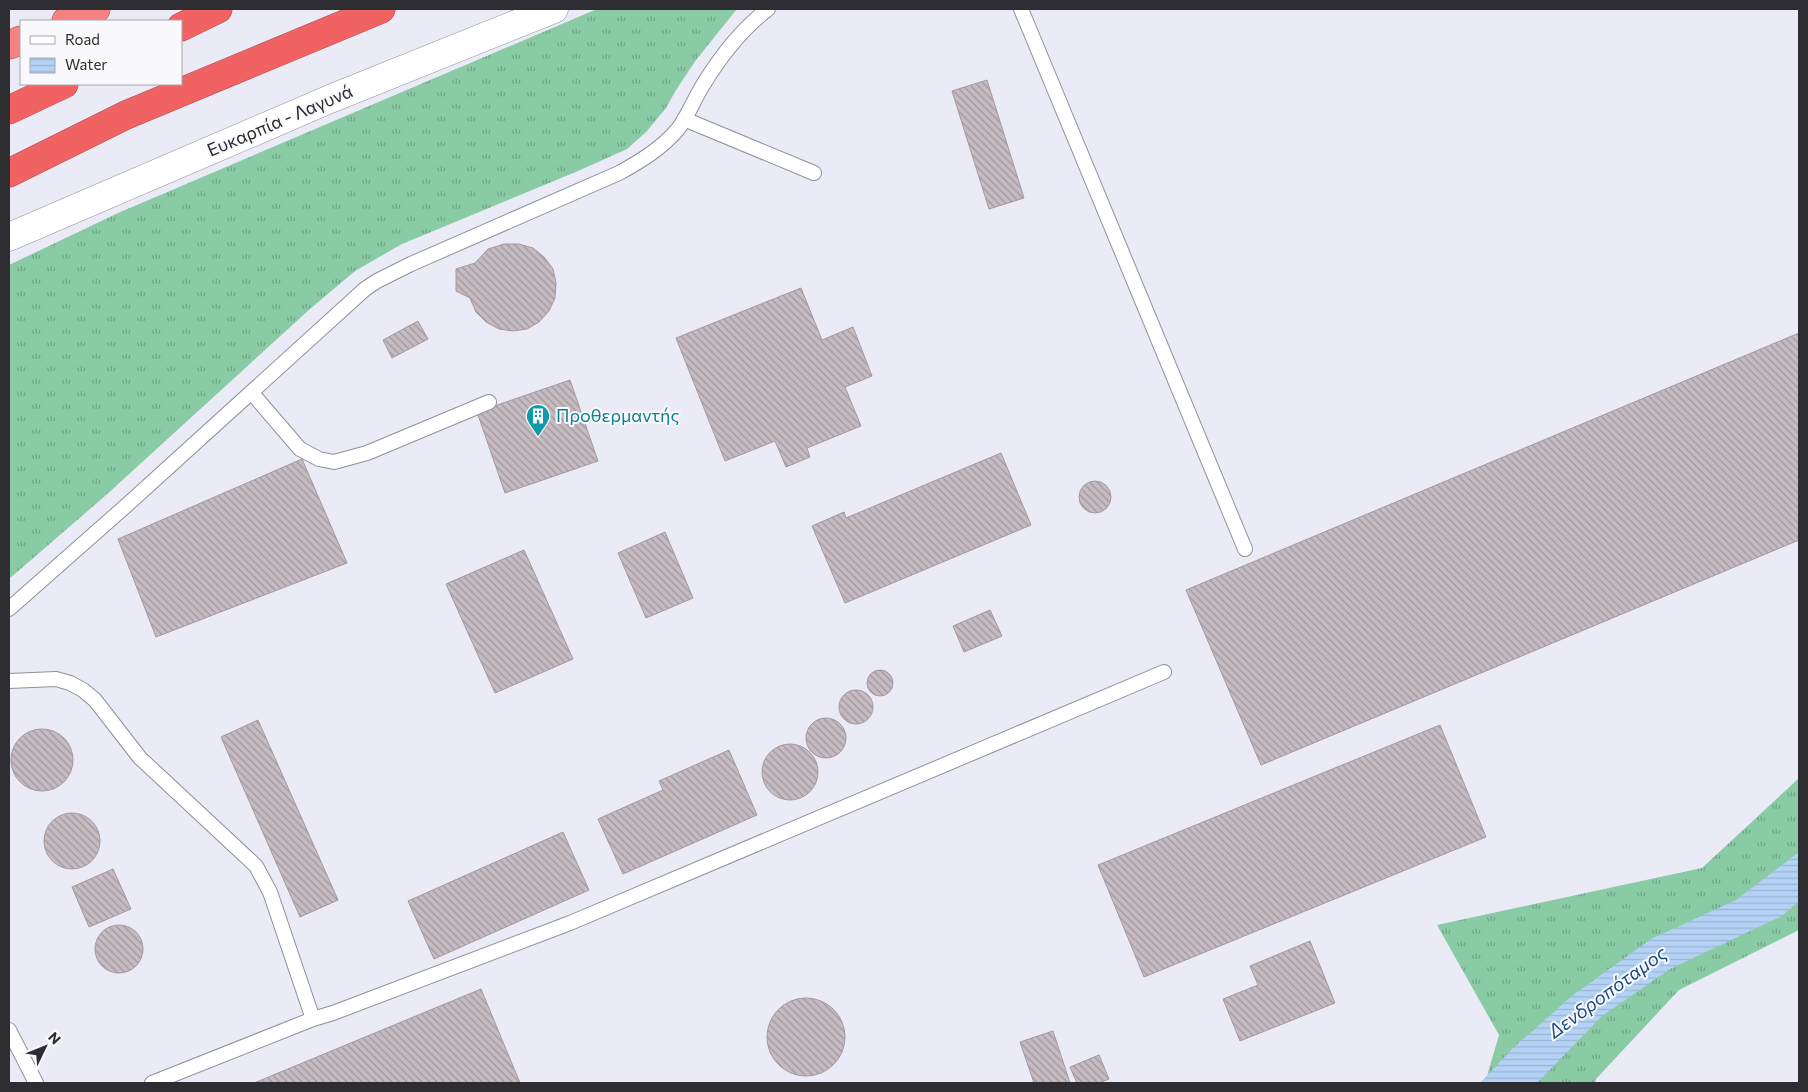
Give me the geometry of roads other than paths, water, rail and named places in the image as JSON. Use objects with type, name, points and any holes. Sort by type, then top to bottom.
[{"type":"highway","points":[[68,20],[96,9]]},
{"type":"highway","points":[[182,27],[218,9]]},
{"type":"highway","points":[[9,173],[126,115],[381,9]]},
{"type":"highway","points":[[9,110],[62,85]]},
{"type":"street","name":"Ευκαρπία - Λαγυνά","points":[[9,237],[321,103],[554,9]]},
{"type":"lane","points":[[9,609],[353,298],[377,281],[635,164],[664,143],[684,119],[714,67],[758,16],[768,9]]},
{"type":"lane","points":[[1022,9],[1245,549]]},
{"type":"lane","points":[[684,119],[814,173]]},
{"type":"lane","points":[[251,392],[300,449],[319,459],[334,462],[367,453],[489,402]]},
{"type":"lane","points":[[152,1083],[313,1019],[342,1010],[570,923],[1164,672]]},
{"type":"lane","points":[[9,681],[56,679],[70,683],[83,690],[95,700],[140,758],[256,866],[270,892],[313,1019]]},
{"type":"lane","points":[[9,1030],[36,1083]]},
{"type":"water","name":"Δενδροπόταμος","points":[[1799,852],[1799,901],[1782,916],[1670,969],[1602,1016],[1537,1083],[1480,1083],[1512,1049],[1573,995],[1651,939],[1736,900]]},
{"type":"place","name":"Προθερμαντής","points":[[538,437]]}]
